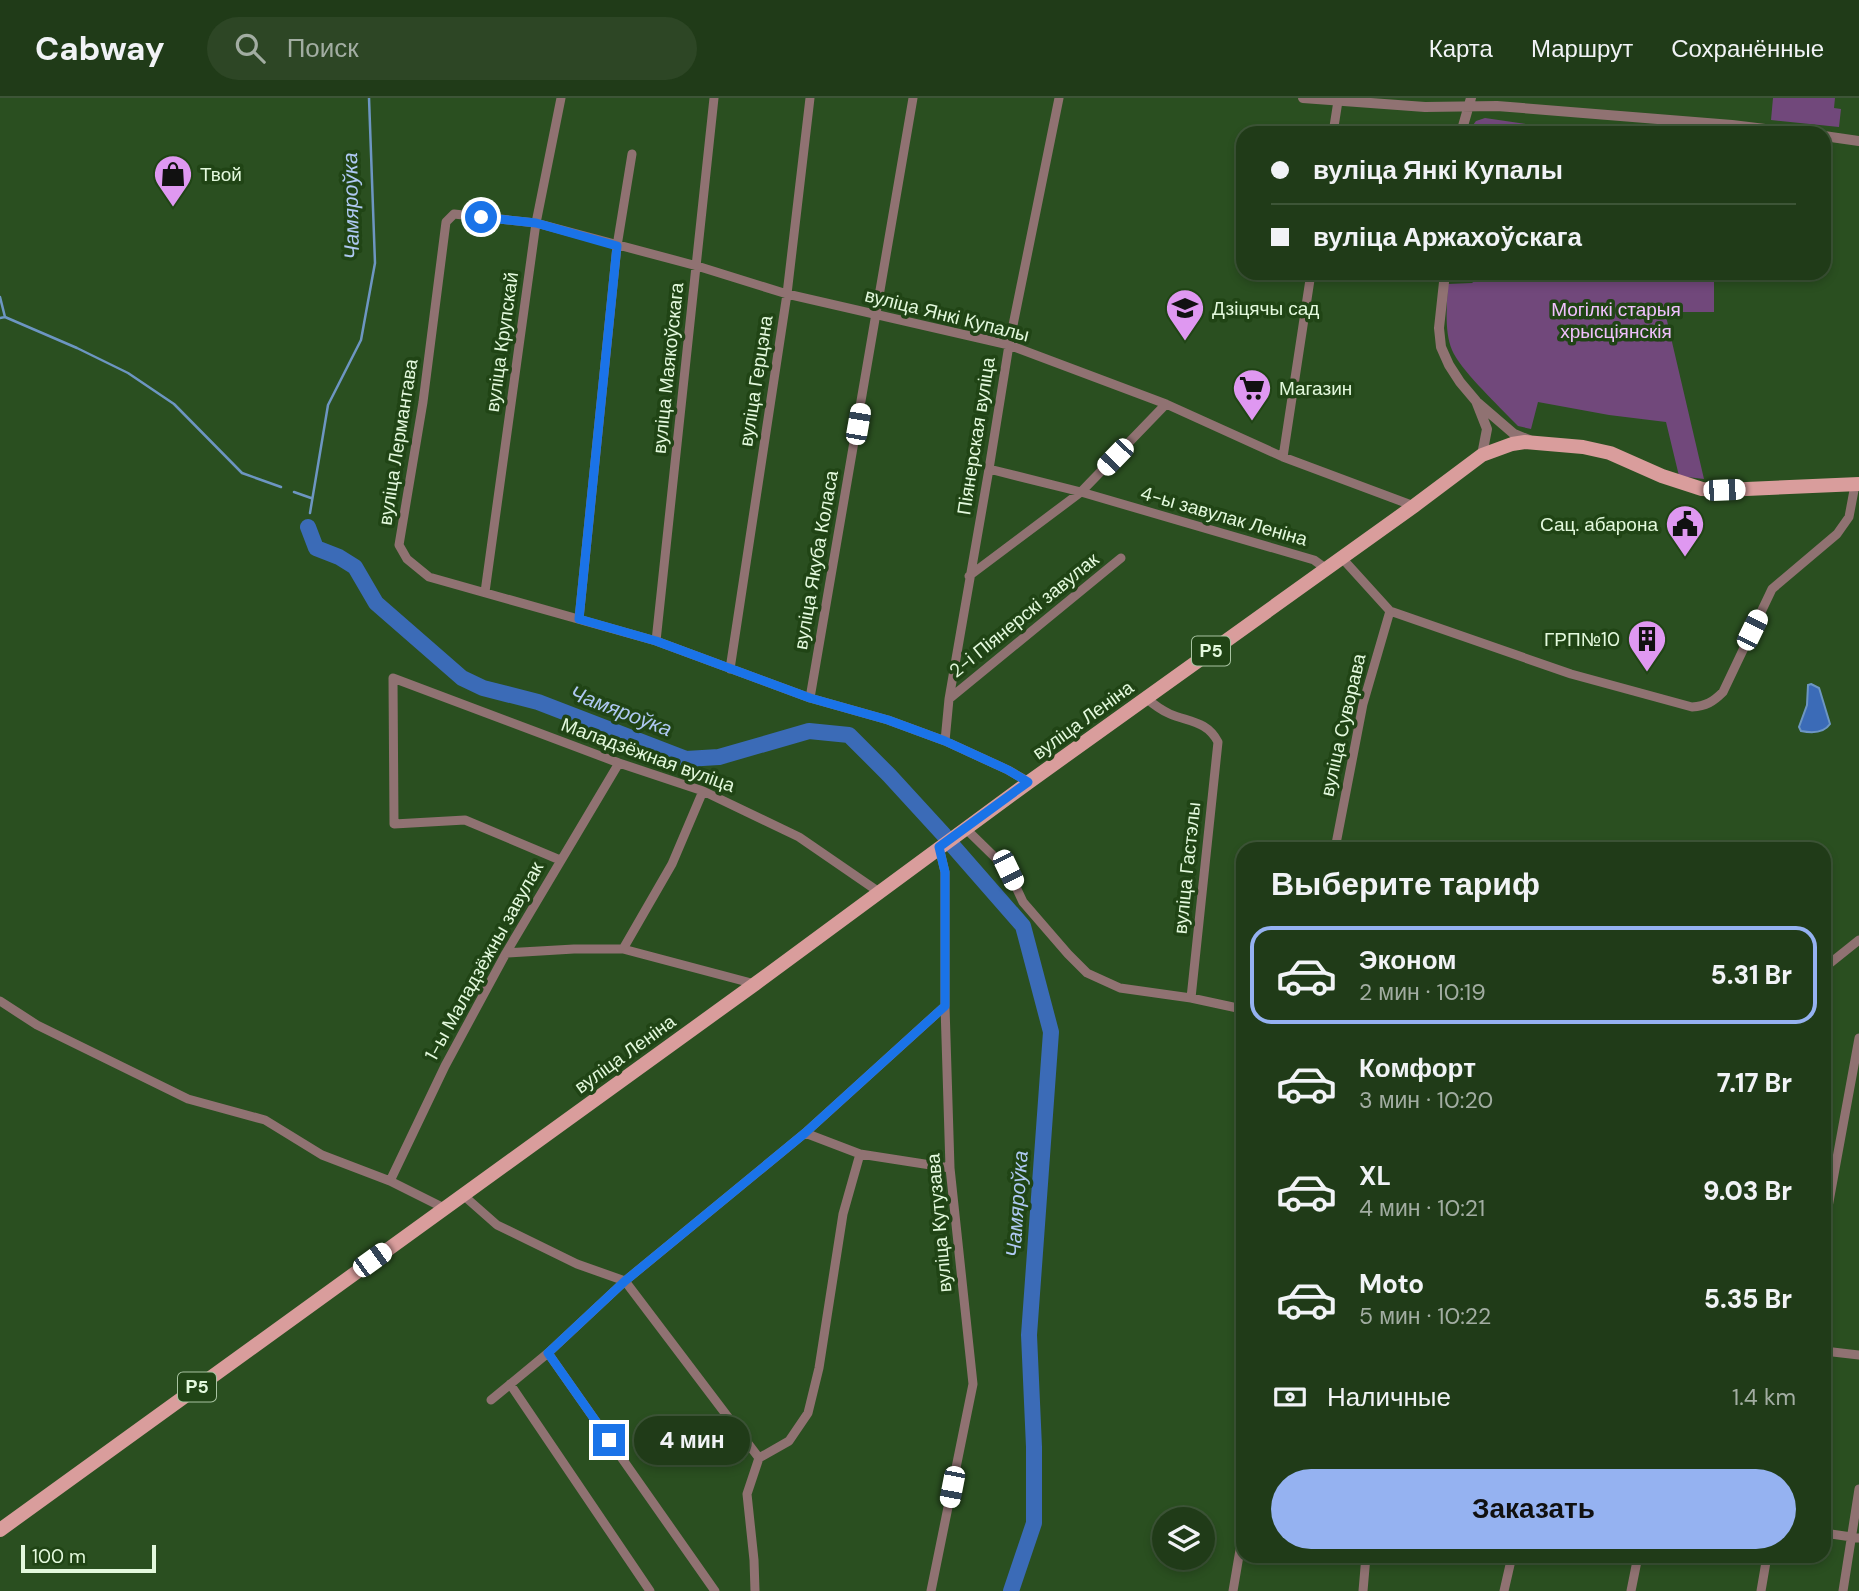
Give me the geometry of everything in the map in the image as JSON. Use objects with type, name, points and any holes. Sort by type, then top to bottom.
[{"type":"main road","name":"вуліца Леніна","points":[[0,1530],[1482,455],[1525,442],[1583,447],[1610,453],[1662,476],[1702,489],[1857,484]]},
{"type":"street","name":"вуліца Крупскай","points":[[485,592],[536,223],[561,98]]},
{"type":"street","name":"вуліца Маякоўскага","points":[[656,641],[714,98]]},
{"type":"street","name":"вуліца Герцэна","points":[[730,669],[787,294],[810,98]]},
{"type":"street","name":"вуліца Якуба Коласа","points":[[810,698],[913,98]]},
{"type":"street","name":"Піянерская вуліца","points":[[945,741],[949,699],[1009,345],[1059,98]]},
{"type":"street","points":[[1303,98],[1425,107],[1470,103],[1740,126]]},
{"type":"street","points":[[1334,126],[1338,101]]},
{"type":"street","points":[[1463,126],[1470,103]]},
{"type":"street","points":[[1831,137],[1859,141]]},
{"type":"street","points":[[579,619],[617,246],[632,154]]},
{"type":"street","name":"вуліца Янкі Купалы","points":[[454,214],[536,223],[696,266],[787,294],[1009,345],[1166,404],[1283,457],[1414,506]]},
{"type":"street","name":"вуліца Лермантава","points":[[454,214],[446,222],[423,402],[399,545],[407,559],[429,577],[656,641],[810,698],[888,720],[945,741],[1028,782]]},
{"type":"street","points":[[1283,457],[1310,280]]},
{"type":"street","points":[[1444,280],[1439,328],[1441,347],[1449,365],[1476,401],[1514,434],[1538,443]]},
{"type":"street","points":[[1476,401],[1486,429],[1482,455]]},
{"type":"street","points":[[969,576],[1080,492],[1166,404]]},
{"type":"street","name":"4-ы завулак Леніна","points":[[989,469],[1080,492],[1314,560],[1325,568]]},
{"type":"street","points":[[1341,557],[1390,611],[1571,674],[1692,707],[1703,706],[1723,692],[1772,589],[1838,534],[1849,517],[1857,484]]},
{"type":"street","name":"2-і Піянерскі завулак","points":[[949,699],[1121,558]]},
{"type":"street","name":"вуліца Суворава","points":[[1336,842],[1363,704],[1390,611]]},
{"type":"street","name":"Маладзёжная вуліца","points":[[560,860],[465,820],[394,824],[393,678],[619,763],[703,791],[799,837],[879,892]]},
{"type":"street","name":"вуліца Гастэлы","points":[[1146,698],[1167,713],[1204,725],[1213,732],[1218,741],[1191,998]]},
{"type":"street","name":"1-ы Маладзёжны завулак","points":[[390,1181],[444,1066],[506,953],[619,763]]},
{"type":"street","points":[[623,949],[672,864],[703,791]]},
{"type":"street","points":[[965,828],[1008,870],[1023,902],[1087,973],[1120,988],[1236,1008]]},
{"type":"street","name":"вуліца Кутузава","points":[[931,1591],[973,1384],[950,1168],[945,1006],[945,872],[939,847]]},
{"type":"street","points":[[1831,962],[1859,940]]},
{"type":"street","points":[[506,953],[574,948],[623,949],[755,984]]},
{"type":"street","points":[[0,1001],[37,1025],[188,1099],[265,1120],[322,1155],[390,1181],[444,1208]]},
{"type":"street","points":[[491,1400],[548,1353],[625,1281],[805,1133],[945,1006]]},
{"type":"street","points":[[1831,1191],[1859,1038]]},
{"type":"street","points":[[805,1133],[860,1154],[950,1168]]},
{"type":"street","points":[[755,1591],[747,1494],[759,1458],[789,1441],[808,1413],[820,1368],[843,1214],[860,1154]]},
{"type":"street","points":[[463,1195],[497,1225],[577,1264],[625,1281],[759,1458]]},
{"type":"street","points":[[1831,1352],[1859,1355]]},
{"type":"street","points":[[548,1353],[715,1591]]},
{"type":"street","points":[[510,1384],[650,1591]]},
{"type":"street","points":[[1843,1591],[1855,1537],[1859,1489]]},
{"type":"street","points":[[1831,1534],[1855,1537]]},
{"type":"street","points":[[1233,1591],[1238,1563]]},
{"type":"street","points":[[1363,1591],[1365,1563]]},
{"type":"street","points":[[1504,1591],[1510,1563]]},
{"type":"street","points":[[1631,1591],[1637,1563]]},
{"type":"street","points":[[1761,1591],[1766,1563]]},
{"type":"green space","points":[[1773,98],[1835,98],[1834,108],[1841,109],[1839,127],[1771,120]]},
{"type":"green space","points":[[1485,118],[1540,126],[1472,126],[1476,121]]},
{"type":"green space","name":"Могілкі старыя хрысціянскія","points":[[1476,280],[1714,280],[1714,312],[1665,312],[1704,479],[1679,476],[1666,422],[1538,402],[1531,429],[1518,426],[1470,376],[1456,358],[1449,343],[1448,284],[1472,283]]},
{"type":"water","points":[[1808,685],[1819,688],[1830,724],[1821,731],[1801,731],[1799,727],[1807,705]]},
{"type":"waterway","name":"Чамяроўка","points":[[310,513],[328,405],[361,340],[375,263],[369,98]]},
{"type":"waterway","points":[[0,297],[5,317]]},
{"type":"waterway","points":[[0,318],[5,317],[128,373],[174,404],[242,473],[281,487]]},
{"type":"waterway","points":[[294,492],[311,498]]},
{"type":"waterway","name":"Чамяроўка","points":[[308,527],[316,548],[355,567],[376,603],[462,678],[483,688],[538,702],[686,759],[719,757],[809,731],[849,735],[944,835]]},
{"type":"waterway","name":"Чамяроўка","points":[[953,846],[1023,926],[1051,1032],[1029,1335],[1034,1523],[1011,1591]]},
{"type":"place","name":"Твой","points":[[173,208]]},
{"type":"place","name":"Дзіцячы сад","points":[[1185,342]]},
{"type":"place","name":"Магазин","points":[[1252,422]]},
{"type":"place","name":"Сац. абарона","points":[[1685,558]]},
{"type":"place","name":"ГРП№10","points":[[1647,673]]},
{"type":"route","points":[[481,217],[536,223],[617,246],[579,619],[656,641],[810,698],[888,720],[945,741],[1028,782],[939,847],[945,872],[945,1006],[805,1133],[625,1281],[548,1353],[609,1440]]}]
